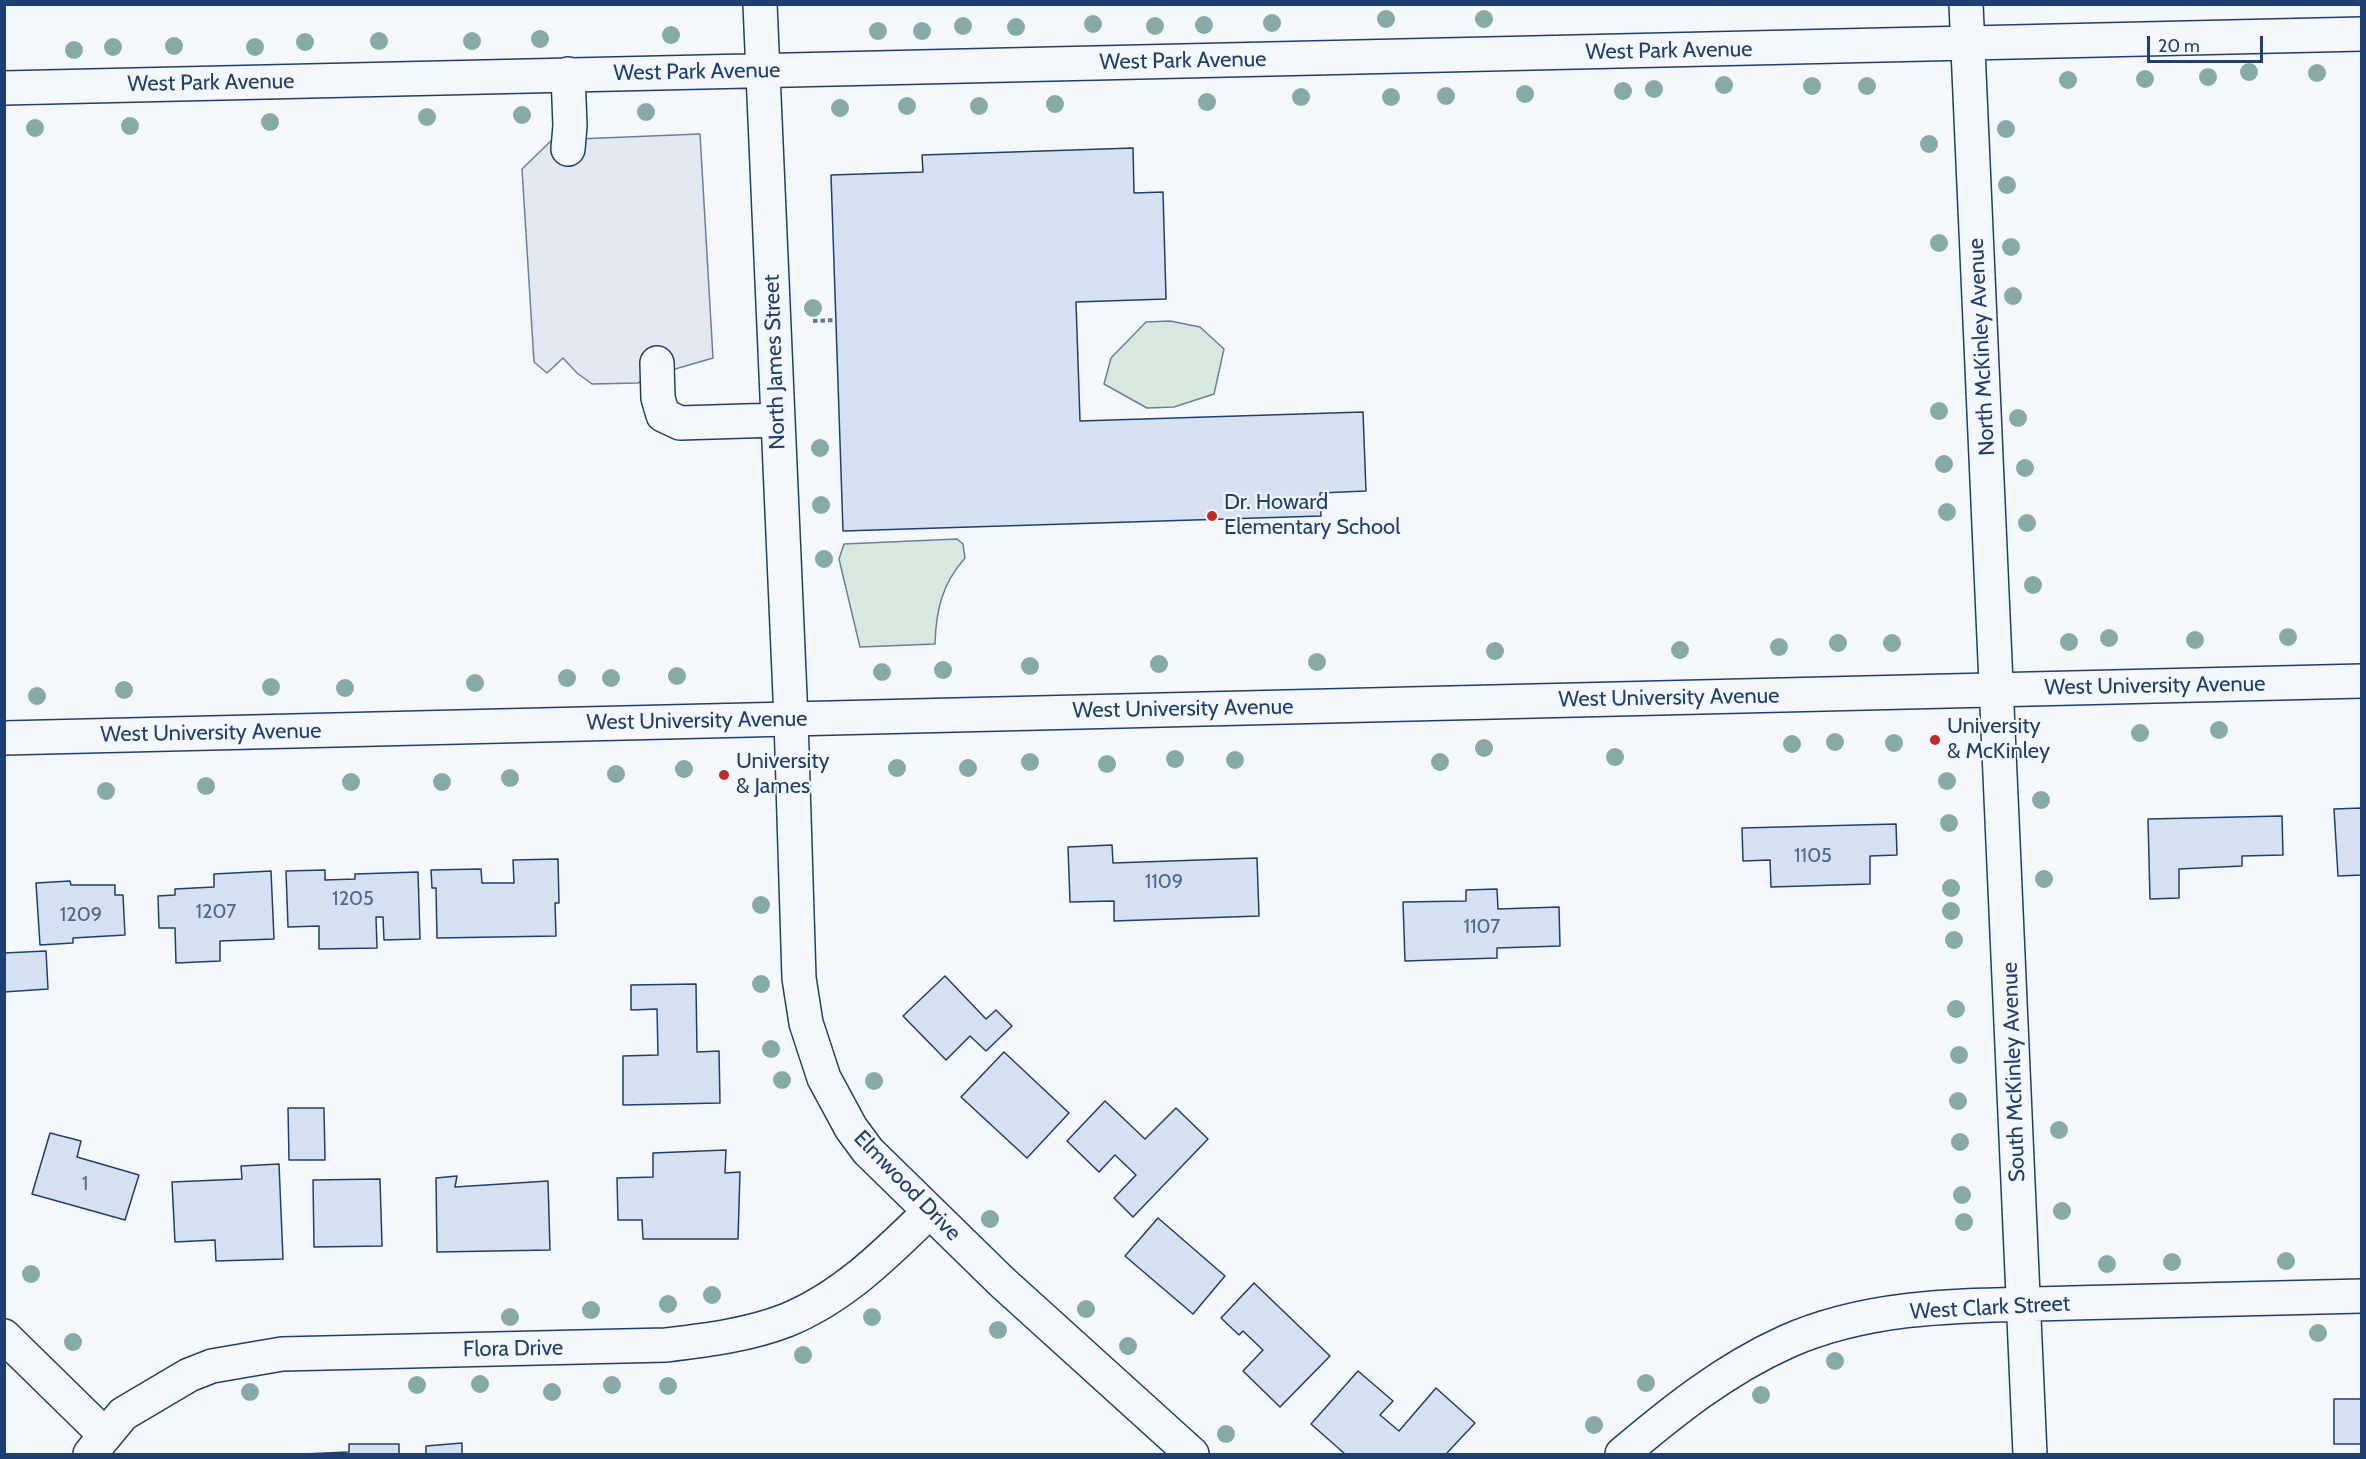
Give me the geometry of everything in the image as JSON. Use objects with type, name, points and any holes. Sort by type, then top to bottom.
[{"type":"street","name":"North James Street","points":[[760,4],[790,719]]},
{"type":"street","name":"North McKinley Avenue","points":[[1966,4],[1998,690]]},
{"type":"street","name":"West Park Avenue","points":[[4,88],[2361,34]]},
{"type":"street","points":[[568,74],[570,126],[568,148]]},
{"type":"street","points":[[657,363],[658,398],[663,415],[680,423],[778,420]]},
{"type":"street","name":"West University Avenue","points":[[4,738],[2361,681]]},
{"type":"street","name":"South McKinley Avenue","points":[[1998,690],[2030,1455]]},
{"type":"street","name":"Elmwood Drive","points":[[790,719],[799,978],[806,1023],[824,1078],[851,1128],[868,1151],[928,1212],[1192,1455]]},
{"type":"street","name":"Flora Drive","points":[[97,1444],[123,1414],[189,1375],[212,1366],[282,1354],[666,1345],[728,1337],[787,1320],[834,1295],[879,1261],[928,1212]]},
{"type":"street","name":"West Clark Street","points":[[1622,1455],[1681,1405],[1737,1366],[1788,1341],[1857,1319],[1929,1307],[2361,1296]]},
{"type":"street","points":[[4,1336],[97,1444]]},
{"type":"path","points":[[813,321],[836,320]]},
{"type":"shaded area","points":[[700,134],[713,358],[651,376],[638,383],[592,384],[577,373],[563,358],[547,373],[534,362],[522,169],[552,140]]},
{"type":"shaded area","points":[[1170,321],[1200,327],[1224,349],[1214,394],[1174,407],[1147,408],[1104,384],[1111,358],[1146,322]]},
{"type":"shaded area","points":[[957,539],[963,544],[965,558],[951,578],[942,598],[935,644],[860,647],[839,559],[844,544]]},
{"type":"building","points":[[1133,148],[1134,193],[1163,192],[1166,299],[1076,302],[1080,421],[1363,412],[1366,491],[1320,493],[1321,516],[843,531],[831,175],[923,172],[922,155]]},
{"type":"building","points":[[2362,808],[2362,875],[2338,876],[2334,809]]},
{"type":"building","points":[[2282,816],[2283,855],[2242,856],[2242,866],[2179,869],[2179,898],[2150,899],[2148,819]]},
{"type":"building","points":[[1896,824],[1897,855],[1870,856],[1870,884],[1771,887],[1770,860],[1743,861],[1742,828]]},
{"type":"building","points":[[1112,845],[1113,863],[1257,858],[1259,916],[1114,921],[1114,901],[1070,902],[1068,847]]},
{"type":"building","points":[[558,859],[559,903],[555,903],[556,936],[437,938],[436,888],[432,888],[431,870],[481,869],[482,883],[514,883],[513,860]]},
{"type":"building","points":[[325,870],[325,880],[355,879],[355,874],[418,872],[420,939],[384,940],[383,917],[376,917],[377,948],[319,949],[319,926],[288,927],[286,871]]},
{"type":"building","points":[[271,871],[274,939],[220,941],[220,961],[176,963],[175,928],[159,928],[158,896],[175,895],[175,889],[214,887],[214,874]]},
{"type":"building","points":[[70,881],[71,885],[115,885],[115,895],[123,895],[125,935],[73,938],[73,943],[40,945],[36,883]]},
{"type":"building","points":[[1497,889],[1498,909],[1559,907],[1560,946],[1497,948],[1497,958],[1405,961],[1403,902],[1466,901],[1466,890]]},
{"type":"building","points":[[46,951],[48,989],[4,992],[4,953]]},
{"type":"building","points":[[945,976],[986,1019],[996,1010],[1012,1026],[986,1051],[970,1036],[946,1060],[903,1016]]},
{"type":"building","points":[[696,984],[697,1052],[719,1051],[720,1103],[623,1105],[623,1056],[658,1055],[657,1009],[631,1010],[631,985]]},
{"type":"building","points":[[1004,1052],[1069,1113],[1027,1158],[961,1097]]},
{"type":"building","points":[[1105,1101],[1145,1139],[1176,1108],[1208,1139],[1133,1217],[1114,1198],[1136,1175],[1115,1155],[1099,1172],[1067,1141]]},
{"type":"building","points":[[288,1108],[324,1108],[325,1160],[289,1160]]},
{"type":"building","points":[[50,1133],[81,1141],[77,1157],[139,1175],[125,1220],[32,1194]]},
{"type":"building","points":[[726,1150],[725,1173],[740,1172],[738,1239],[643,1239],[642,1220],[618,1220],[617,1178],[653,1177],[653,1153]]},
{"type":"building","points":[[279,1164],[283,1259],[216,1261],[215,1240],[175,1242],[172,1182],[242,1179],[241,1166]]},
{"type":"building","points":[[457,1176],[455,1187],[548,1181],[550,1250],[437,1252],[436,1178]]},
{"type":"building","points":[[380,1179],[382,1246],[314,1247],[313,1180]]},
{"type":"building","points":[[1158,1218],[1225,1276],[1193,1314],[1125,1256]]},
{"type":"building","points":[[1254,1283],[1330,1356],[1280,1407],[1243,1371],[1263,1350],[1243,1331],[1239,1335],[1221,1318]]},
{"type":"building","points":[[1358,1371],[1393,1401],[1380,1415],[1399,1431],[1436,1388],[1475,1423],[1446,1454],[1345,1454],[1311,1424]]},
{"type":"building","points":[[2334,1399],[2362,1399],[2362,1444],[2334,1444]]},
{"type":"building","points":[[462,1443],[462,1454],[426,1454],[426,1446]]},
{"type":"building","points":[[349,1444],[399,1444],[399,1454],[303,1454],[349,1452]]},
{"type":"place","name":"Dr. Howard Elementary School","points":[[1212,516]]},
{"type":"place","name":"University & McKinley","points":[[1935,740]]},
{"type":"place","name":"University & James","points":[[724,775]]}]
